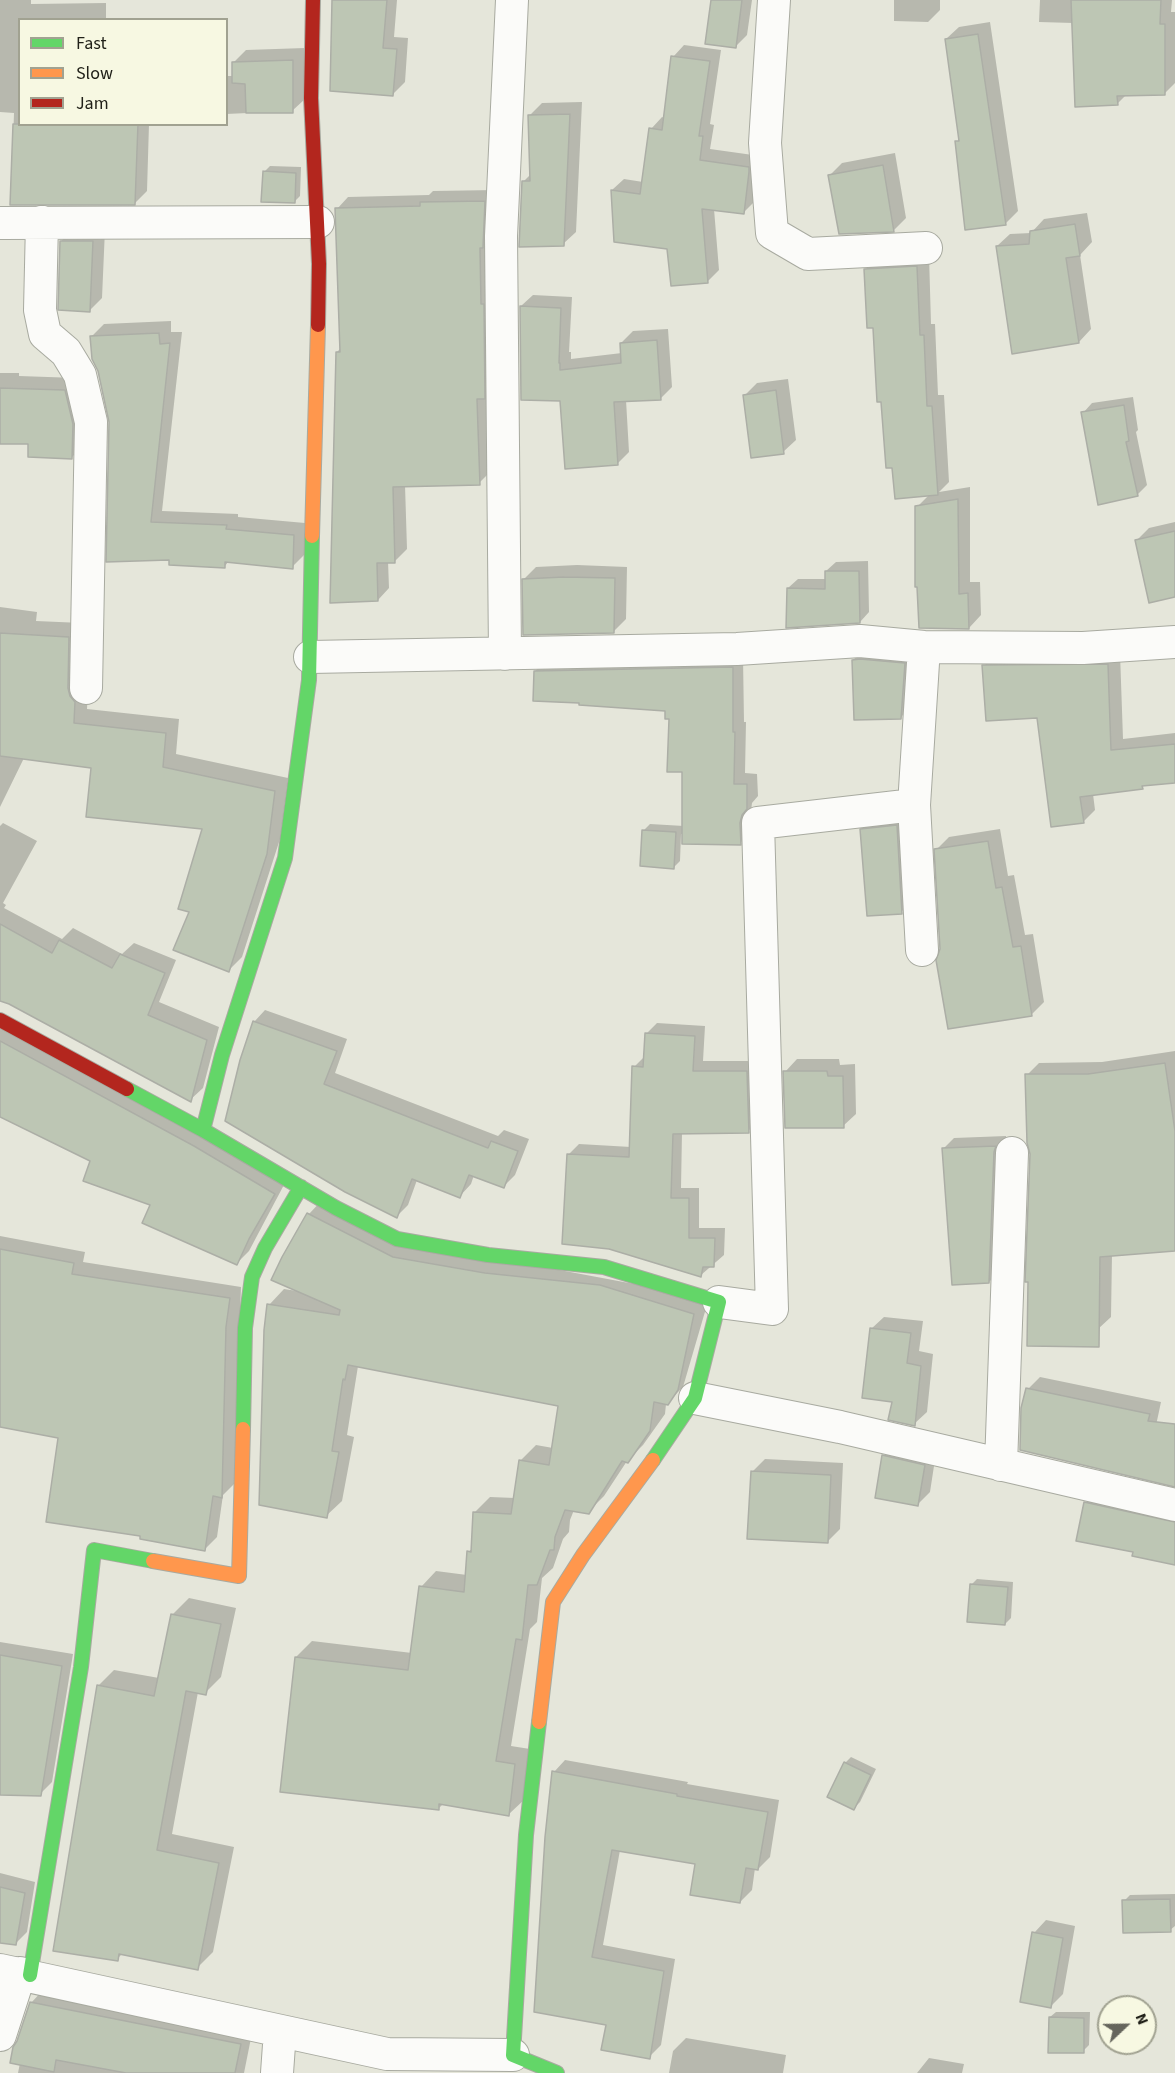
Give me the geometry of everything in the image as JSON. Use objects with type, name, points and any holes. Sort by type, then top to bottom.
[{"type":"street","points":[[203,1130],[222,1055],[285,858],[309,680],[318,222],[311,99],[313,0]]},
{"type":"street","points":[[506,654],[501,236],[512,0]]},
{"type":"street","points":[[774,0],[765,143],[772,233],[808,254],[926,249]]},
{"type":"street","points":[[42,222],[40,310],[45,334],[66,352],[80,375],[91,422],[86,688]]},
{"type":"street","points":[[0,223],[318,222]]},
{"type":"street","points":[[310,657],[737,649],[860,640],[924,647],[1083,648],[1175,642]]},
{"type":"street","points":[[922,950],[914,806],[924,647]]},
{"type":"street","points":[[0,1020],[398,1239],[488,1255],[603,1267],[719,1302],[771,1309],[758,824],[914,806]]},
{"type":"street","points":[[1001,1465],[1012,1153]]},
{"type":"street","points":[[0,2035],[17,1973],[81,1667],[94,1550],[239,1576],[244,1328],[252,1277],[301,1187]]},
{"type":"street","points":[[513,2055],[525,1835],[553,1602],[583,1555],[627,1497],[695,1398],[719,1302]]},
{"type":"street","points":[[695,1398],[840,1427],[1175,1505]]},
{"type":"street","points":[[17,1973],[387,2054],[513,2055],[557,2073]]},
{"type":"street","points":[[277,2073],[280,2031]]},
{"type":"building","points":[[332,0],[387,0],[383,48],[397,49],[393,96],[330,91]]},
{"type":"building","points":[[711,0],[742,0],[736,48],[705,44]]},
{"type":"building","points":[[1071,0],[1161,0],[1160,24],[1165,24],[1165,95],[1117,96],[1118,105],[1075,107]]},
{"type":"building","points":[[978,34],[1006,225],[965,230],[955,141],[959,141],[945,39]]},
{"type":"building","points":[[671,56],[710,61],[699,136],[703,136],[700,160],[749,167],[749,172],[744,214],[702,209],[708,283],[671,286],[667,249],[614,242],[611,190],[640,194],[649,128],[662,130]]},
{"type":"building","points":[[293,60],[293,113],[246,113],[245,84],[232,83],[232,62]]},
{"type":"building","points":[[570,114],[564,246],[519,247],[522,181],[530,181],[528,115]]},
{"type":"building","points":[[13,124],[18,124],[18,126],[138,126],[135,205],[10,205]]},
{"type":"building","points":[[883,165],[894,232],[839,234],[828,175]]},
{"type":"building","points":[[263,171],[296,173],[295,203],[261,202]]},
{"type":"building","points":[[485,201],[483,248],[480,248],[481,304],[484,304],[485,399],[477,399],[480,485],[393,487],[395,563],[377,563],[378,601],[330,603],[336,352],[340,352],[335,208],[420,206],[420,202]]},
{"type":"building","points":[[1075,224],[1080,256],[1066,258],[1079,343],[1012,354],[996,246],[1029,244],[1030,231]]},
{"type":"building","points":[[60,241],[93,241],[90,312],[58,310]]},
{"type":"building","points":[[917,266],[920,335],[924,335],[927,406],[932,406],[938,495],[895,499],[892,468],[886,468],[881,402],[877,402],[873,328],[867,328],[864,269]]},
{"type":"building","points":[[520,306],[561,308],[560,370],[621,363],[620,343],[657,340],[661,400],[614,402],[618,465],[565,469],[560,401],[521,400]]},
{"type":"building","points":[[159,333],[160,344],[170,343],[151,522],[227,525],[226,529],[294,535],[293,569],[225,562],[225,568],[169,565],[169,560],[106,562],[109,422],[98,371],[92,359],[90,336]]},
{"type":"building","points":[[0,388],[65,390],[73,424],[72,459],[28,457],[28,444],[0,444]]},
{"type":"building","points":[[776,390],[784,454],[751,458],[743,395]]},
{"type":"building","points":[[1124,405],[1129,441],[1126,442],[1138,496],[1098,505],[1081,412]]},
{"type":"building","points":[[958,499],[959,594],[968,593],[969,629],[919,628],[917,587],[915,587],[915,506]]},
{"type":"building","points":[[1175,531],[1175,597],[1149,603],[1135,540]]},
{"type":"building","points":[[825,571],[859,571],[860,623],[786,628],[787,588],[825,589]]},
{"type":"building","points":[[615,578],[614,633],[523,635],[522,579]]},
{"type":"building","points":[[0,633],[69,637],[68,688],[75,702],[74,723],[166,733],[163,767],[275,791],[267,854],[229,972],[173,950],[189,912],[178,909],[202,829],[86,817],[91,768],[0,756]]},
{"type":"building","points":[[852,660],[905,663],[901,719],[854,720]]},
{"type":"building","points":[[1108,664],[1111,750],[1175,744],[1175,783],[1142,786],[1143,789],[1080,797],[1084,823],[1051,827],[1037,718],[986,721],[982,665]]},
{"type":"building","points":[[733,667],[734,784],[747,784],[747,809],[740,823],[741,845],[682,844],[682,772],[667,772],[669,719],[665,719],[665,711],[533,701],[534,671]]},
{"type":"building","points":[[897,825],[902,914],[867,916],[860,829]]},
{"type":"building","points":[[642,830],[676,832],[674,869],[640,866]]},
{"type":"building","points":[[988,841],[996,888],[1002,887],[1013,947],[1021,946],[1032,1016],[948,1029],[936,960],[940,949],[934,849]]},
{"type":"building","points":[[0,924],[52,953],[59,940],[112,968],[120,954],[165,973],[148,1015],[207,1040],[191,1102],[0,1001]]},
{"type":"building","points":[[253,1021],[337,1051],[324,1084],[488,1148],[491,1141],[518,1151],[504,1188],[469,1175],[460,1198],[412,1179],[397,1218],[345,1192],[225,1121],[240,1060]]},
{"type":"building","points":[[645,1033],[695,1036],[693,1071],[747,1071],[749,1133],[673,1134],[671,1198],[689,1198],[689,1238],[715,1238],[714,1267],[703,1267],[701,1277],[609,1249],[562,1244],[567,1154],[629,1157],[632,1066],[643,1067]]},
{"type":"building","points":[[0,1041],[194,1146],[275,1194],[237,1265],[142,1223],[150,1205],[83,1181],[90,1161],[0,1117]]},
{"type":"building","points":[[1165,1063],[1175,1131],[1175,1251],[1100,1257],[1099,1347],[1027,1346],[1028,1282],[1025,1282],[1030,1154],[1027,1143],[1025,1074],[1088,1074]]},
{"type":"building","points":[[783,1071],[827,1071],[828,1076],[843,1076],[844,1128],[785,1128]]},
{"type":"building","points":[[996,1146],[989,1283],[952,1285],[942,1148]]},
{"type":"building","points":[[307,1213],[393,1257],[485,1273],[600,1285],[694,1314],[678,1390],[668,1405],[654,1402],[650,1431],[628,1463],[622,1461],[589,1514],[565,1510],[555,1537],[554,1550],[550,1550],[537,1585],[528,1585],[522,1640],[516,1639],[496,1761],[515,1764],[509,1816],[439,1804],[439,1810],[280,1792],[295,1657],[408,1670],[419,1586],[464,1592],[467,1551],[471,1552],[473,1512],[511,1514],[519,1460],[549,1465],[558,1406],[348,1365],[345,1380],[343,1379],[332,1451],[339,1452],[327,1518],[259,1505],[264,1330],[267,1304],[339,1315],[340,1310],[271,1280]]},
{"type":"building","points":[[0,1249],[74,1263],[72,1274],[230,1298],[226,1327],[222,1498],[213,1496],[205,1551],[140,1539],[140,1536],[46,1522],[58,1438],[0,1427]]},
{"type":"building","points":[[870,1328],[911,1333],[907,1363],[921,1366],[915,1426],[888,1420],[892,1402],[862,1398]]},
{"type":"building","points":[[1026,1388],[1150,1414],[1148,1421],[1175,1424],[1175,1487],[1020,1450],[1021,1408]]},
{"type":"building","points":[[882,1455],[925,1465],[918,1506],[875,1498]]},
{"type":"building","points":[[751,1471],[831,1475],[828,1543],[747,1539]]},
{"type":"building","points":[[1084,1502],[1175,1522],[1175,1565],[1132,1556],[1133,1552],[1076,1541]]},
{"type":"building","points":[[970,1584],[1008,1587],[1005,1625],[967,1622]]},
{"type":"building","points":[[171,1614],[221,1624],[206,1695],[186,1691],[157,1850],[219,1863],[198,1970],[119,1954],[118,1961],[53,1951],[97,1685],[154,1696]]},
{"type":"building","points":[[0,1655],[62,1666],[41,1796],[0,1795]]},
{"type":"building","points":[[844,1762],[871,1775],[854,1810],[827,1797]]},
{"type":"building","points":[[552,1771],[768,1812],[758,1870],[746,1868],[740,1903],[690,1895],[695,1864],[612,1850],[592,1957],[664,1971],[650,2059],[601,2050],[606,2025],[534,2012],[545,1837]]},
{"type":"building","points":[[0,1887],[25,1893],[16,1945],[0,1943]]},
{"type":"building","points":[[1170,1899],[1171,1932],[1123,1933],[1122,1900]]},
{"type":"building","points":[[1032,1932],[1063,1938],[1051,2008],[1020,2002]]},
{"type":"building","points":[[30,2002],[241,2044],[235,2073],[126,2073],[56,2060],[54,2072],[10,2063],[13,2047]]},
{"type":"building","points":[[1049,2017],[1084,2018],[1084,2053],[1048,2053]]},
{"type":"traffic: fast","points":[[203,1130],[222,1055],[285,858],[309,680],[312,536]]},
{"type":"traffic: fast","points":[[127,1089],[203,1130],[336,1208],[397,1239],[488,1255],[604,1267],[719,1302],[695,1398],[653,1460]]},
{"type":"traffic: fast","points":[[243,1429],[245,1328],[252,1277],[265,1248],[301,1187]]},
{"type":"traffic: fast","points":[[30,1975],[81,1667],[94,1550],[153,1561]]},
{"type":"traffic: fast","points":[[539,1722],[526,1835],[513,2055],[557,2073]]},
{"type":"traffic: slow","points":[[312,536],[318,325]]},
{"type":"traffic: slow","points":[[153,1561],[239,1576],[243,1429]]},
{"type":"traffic: slow","points":[[539,1722],[553,1602],[583,1555],[653,1460]]},
{"type":"traffic: jam","points":[[313,0],[311,98],[319,264],[318,325]]},
{"type":"traffic: jam","points":[[0,1020],[127,1089]]}]
